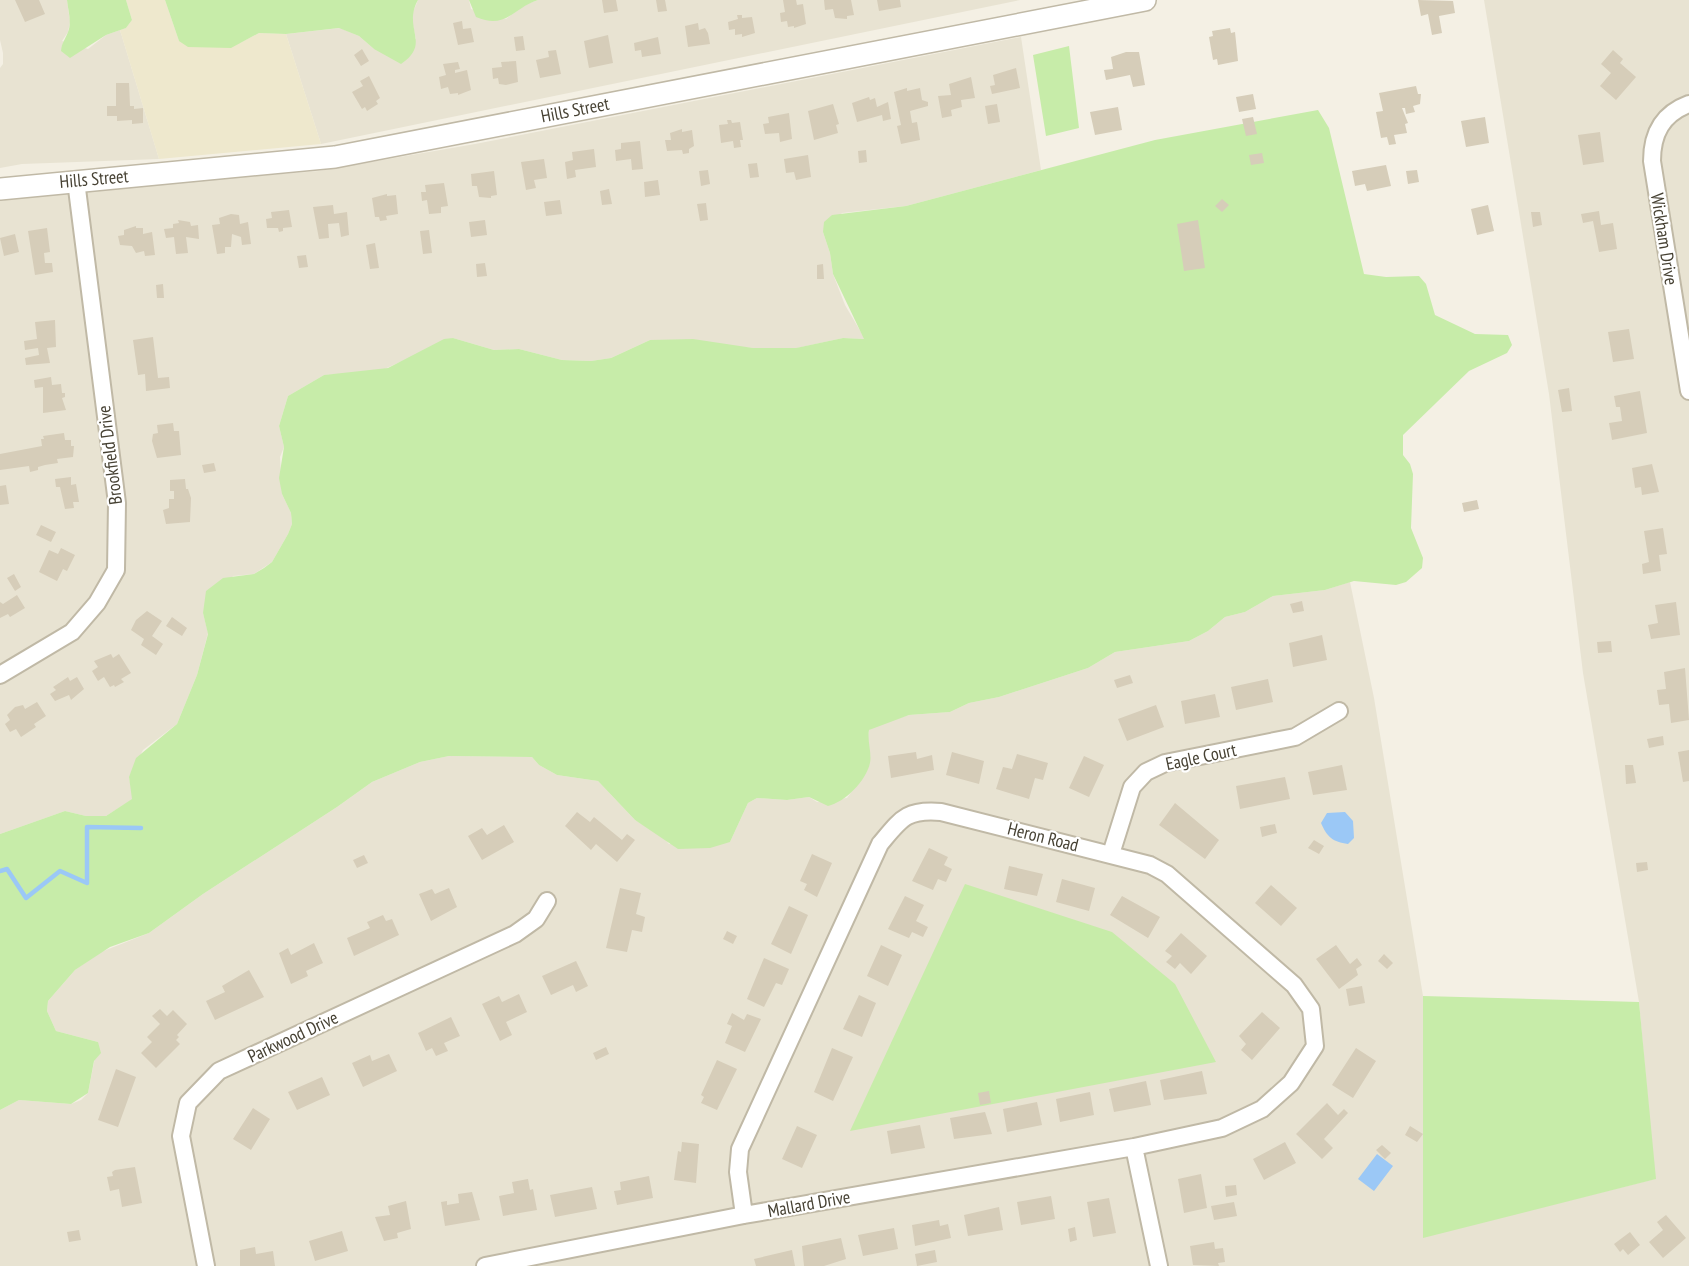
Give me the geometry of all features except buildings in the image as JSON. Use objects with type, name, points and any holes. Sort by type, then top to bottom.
[{"type":"street","name":"Hills Street","points":[[0,189],[333,157],[1145,0]]},
{"type":"street","name":"Wickham Drive","points":[[1689,104],[1676,110],[1659,128],[1653,144],[1652,161],[1689,391]]},
{"type":"street","name":"Brookfield Drive","points":[[0,675],[72,632],[97,603],[116,570],[117,503],[76,181]]},
{"type":"street","name":"Eagle Court","points":[[1111,854],[1132,787],[1146,772],[1165,763],[1295,737],[1339,711]]},
{"type":"street","name":"Heron Road","points":[[744,1215],[738,1172],[740,1149],[880,844],[899,821],[919,810],[941,812],[1150,865],[1167,874],[1294,985],[1311,1009],[1315,1028],[1315,1046],[1291,1083],[1262,1109],[1222,1128],[1134,1147]]},
{"type":"street","name":"Parkwood Drive","points":[[206,1266],[181,1136],[188,1102],[219,1071],[515,934],[536,918],[547,901]]},
{"type":"street","name":"Mallard Drive","points":[[485,1266],[744,1215],[1134,1147]]},
{"type":"street","points":[[1134,1147],[1159,1266]]},
{"type":"shaded area","points":[[0,0],[67,0],[70,22],[68,32],[62,41],[88,49],[106,35],[120,30],[159,159],[22,164],[0,168],[0,68],[3,64],[3,53],[0,40]]},
{"type":"shaded area","points":[[126,0],[165,0],[179,41],[240,43],[259,33],[286,34],[321,144],[159,159],[120,30],[126,28],[132,20]]},
{"type":"shaded area","points":[[418,0],[469,0],[471,9],[506,19],[522,6],[538,0],[1020,0],[321,144],[286,34],[340,28],[359,36],[374,49],[416,39],[411,17]]},
{"type":"shaded area","points":[[1484,0],[1689,0],[1689,1266],[0,1266],[0,1110],[19,1100],[71,1104],[81,1100],[88,1093],[98,1042],[56,1031],[47,1011],[48,1001],[75,970],[101,952],[149,933],[203,894],[372,782],[420,762],[449,756],[532,757],[539,765],[557,775],[598,781],[635,820],[662,836],[669,844],[730,842],[748,803],[757,798],[787,800],[809,797],[817,802],[847,798],[866,772],[870,762],[867,741],[869,730],[879,724],[909,715],[950,712],[969,703],[999,697],[1088,668],[1115,652],[1189,641],[1208,631],[1225,617],[1245,612],[1273,596],[1325,590],[1350,582],[1374,698],[1423,996],[1423,1237],[1655,1179],[1639,1002],[1583,673],[1549,394]]},
{"type":"shaded area","points":[[1021,37],[1041,170],[906,206],[842,213],[823,232],[830,253],[833,274],[845,305],[865,339],[843,338],[797,348],[753,348],[650,340],[611,358],[591,361],[562,360],[519,349],[494,350],[453,338],[378,372],[324,375],[288,396],[279,426],[284,447],[280,457],[282,494],[291,513],[292,524],[272,562],[254,574],[233,576],[203,613],[208,633],[197,675],[177,724],[143,750],[129,777],[133,799],[106,816],[86,816],[65,811],[0,834],[0,201],[36,194],[319,171],[475,144]]},
{"type":"green space","points":[[67,0],[126,0],[132,20],[126,28],[106,35],[70,58],[61,51],[70,24]]},
{"type":"green space","points":[[165,0],[418,0],[413,19],[416,42],[410,56],[401,64],[374,49],[359,36],[339,28],[286,34],[259,33],[231,48],[188,47],[179,41]]},
{"type":"green space","points":[[469,0],[538,0],[495,21],[476,17]]},
{"type":"green space","points":[[1069,46],[1079,128],[1046,136],[1033,55]]},
{"type":"green space","points":[[1318,110],[1329,128],[1364,274],[1386,277],[1419,276],[1426,284],[1435,315],[1475,334],[1508,335],[1512,345],[1507,353],[1469,371],[1403,435],[1403,455],[1410,464],[1413,474],[1411,528],[1423,558],[1422,568],[1406,582],[1396,585],[1354,581],[1325,590],[1273,596],[1245,612],[1225,617],[1208,631],[1189,641],[1115,652],[1088,668],[999,697],[969,703],[950,712],[909,715],[869,730],[870,763],[868,770],[848,795],[828,806],[809,797],[787,800],[757,798],[748,803],[730,842],[710,848],[678,849],[635,820],[598,781],[557,775],[539,765],[532,757],[449,756],[420,762],[372,782],[203,894],[149,933],[110,947],[75,970],[48,1001],[47,1011],[56,1031],[98,1042],[101,1053],[94,1061],[88,1093],[71,1104],[19,1100],[0,1110],[0,834],[65,811],[86,816],[106,816],[132,799],[129,777],[136,758],[177,724],[197,675],[208,634],[203,613],[206,591],[223,578],[254,574],[272,562],[292,524],[291,513],[282,494],[279,478],[284,447],[279,426],[288,396],[324,375],[388,368],[444,339],[453,338],[494,350],[519,349],[562,360],[591,361],[611,358],[650,340],[693,339],[753,348],[796,348],[843,338],[864,339],[833,274],[830,253],[823,232],[824,222],[832,215],[906,206],[1155,140]]},
{"type":"green space","points":[[965,884],[1112,932],[1175,984],[1216,1062],[850,1131]]},
{"type":"green space","points":[[1423,996],[1639,1002],[1656,1179],[1423,1238]]},
{"type":"water","points":[[1345,812],[1353,821],[1354,838],[1348,844],[1331,838],[1321,823],[1327,813]]},
{"type":"water","points":[[1377,1154],[1393,1166],[1374,1191],[1358,1179]]},
{"type":"waterway","points":[[0,871],[7,869],[26,898],[60,871],[87,883],[87,827],[141,828]]}]
